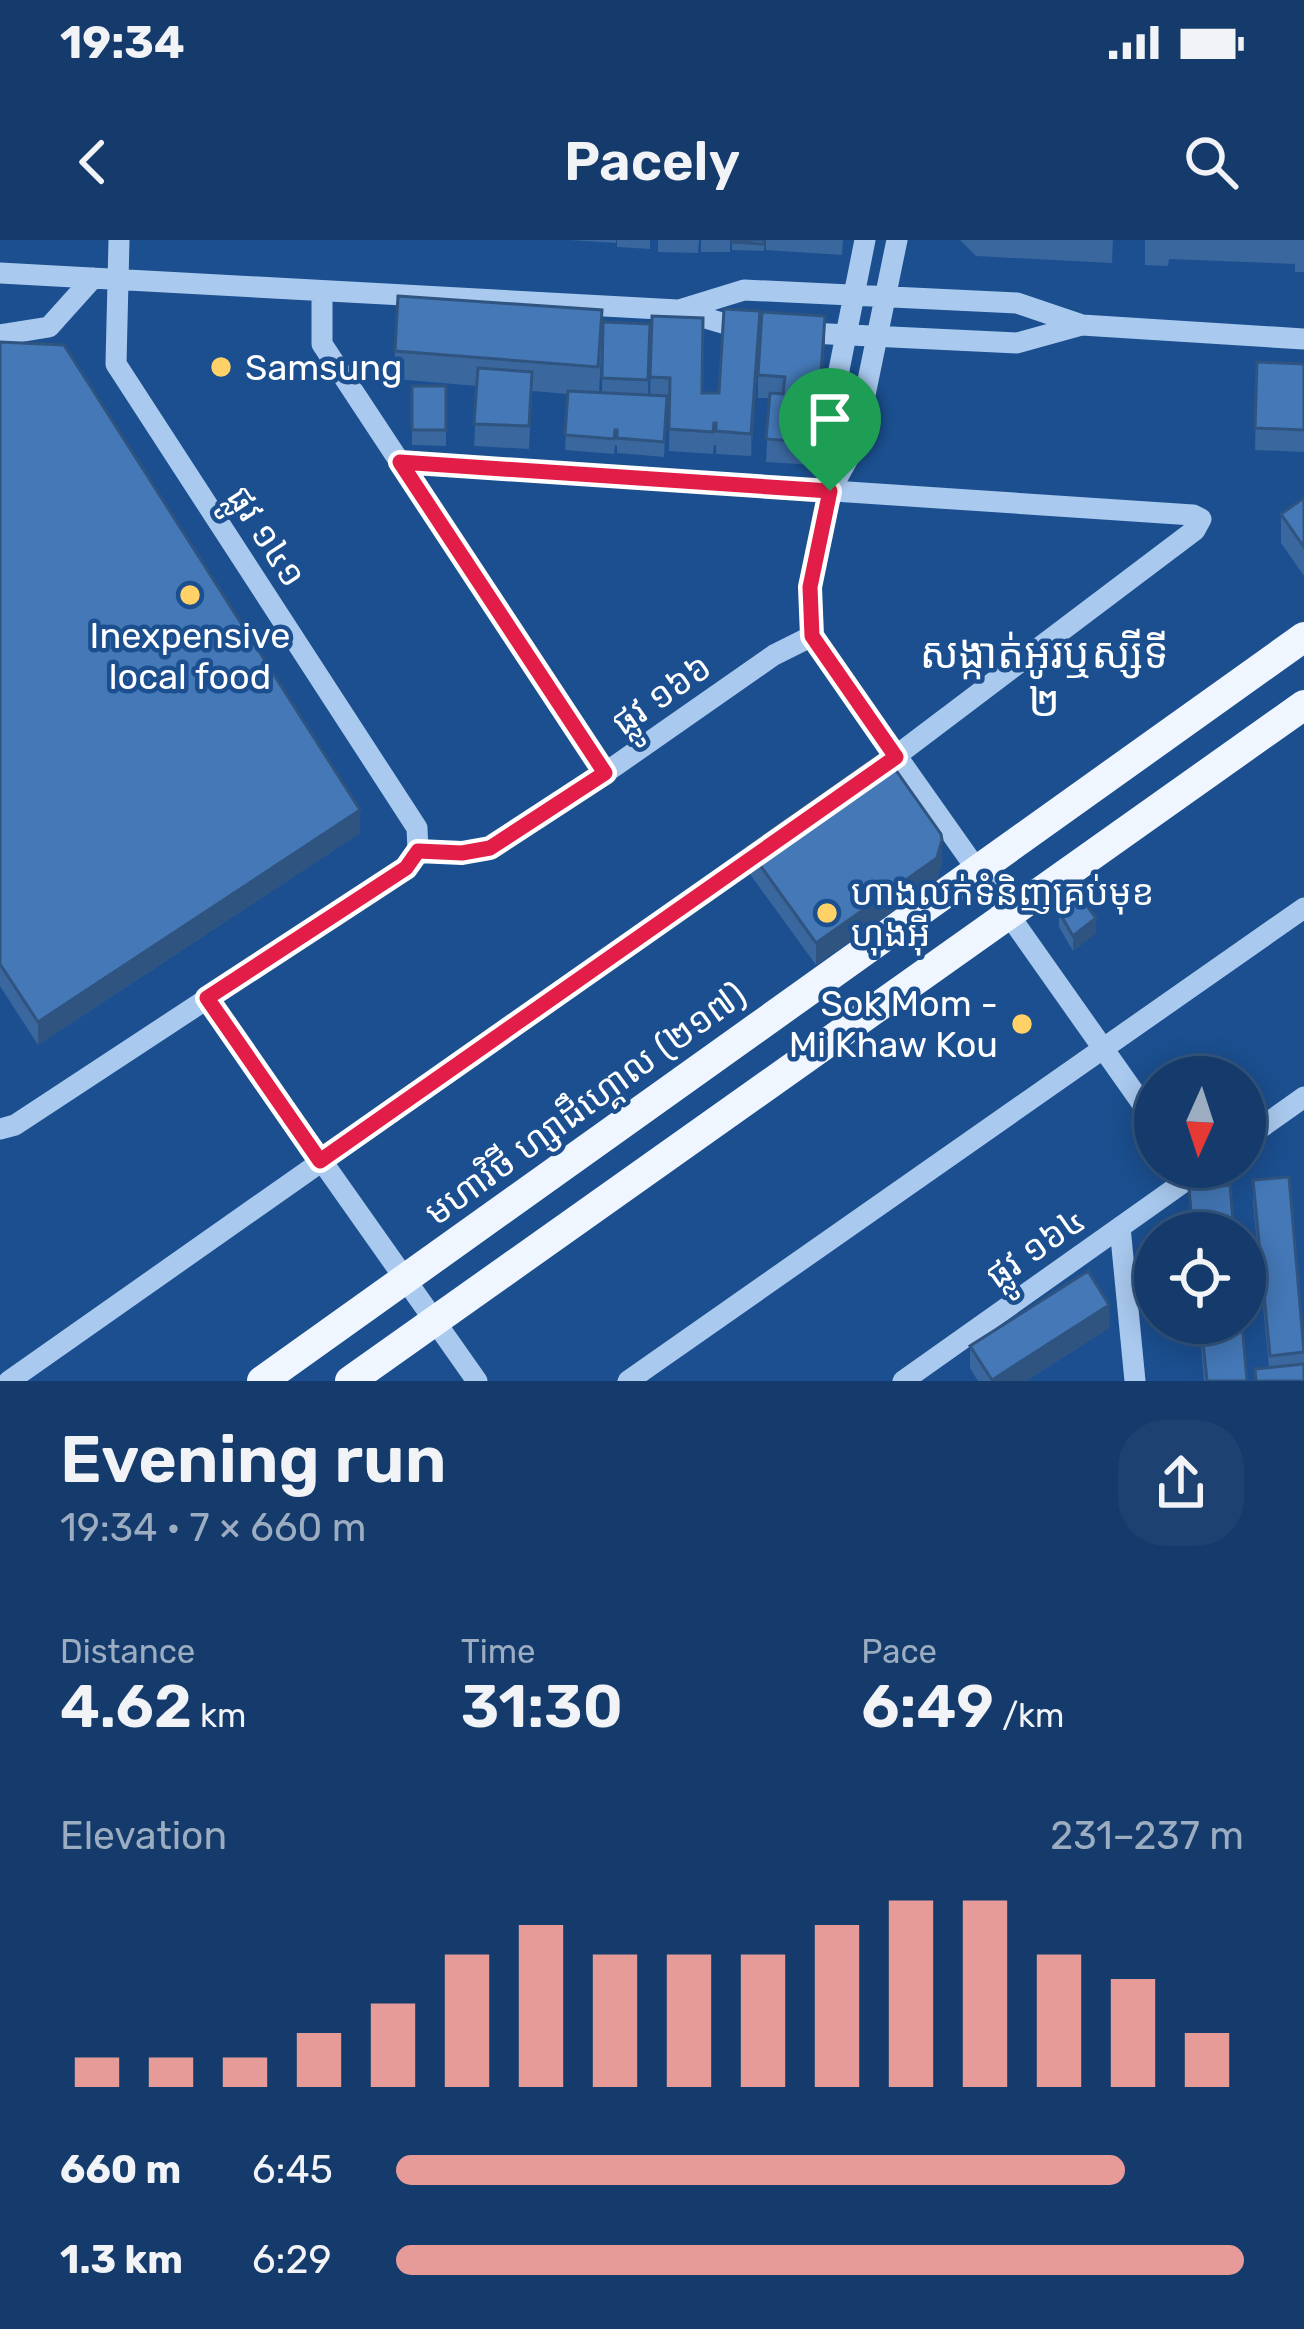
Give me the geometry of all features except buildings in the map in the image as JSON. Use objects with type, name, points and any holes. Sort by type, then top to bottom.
[{"type":"main road","name":"មហាវិថី ហ្សាដឹហ្គោល (២១៧)","points":[[262,1381],[1304,637]]},
{"type":"main road","points":[[350,1381],[1304,705]]},
{"type":"street","name":"ផ្លូវ ១៤១","points":[[119,240],[116,364],[417,828],[418,851]]},
{"type":"street","points":[[830,491],[824,445],[865,240]]},
{"type":"street","points":[[897,240],[854,448],[830,491],[810,587],[812,636],[1134,1093]]},
{"type":"street","points":[[0,273],[678,310],[746,330],[877,338],[1017,343],[1082,325]]},
{"type":"street","points":[[0,335],[49,327],[93,278]]},
{"type":"street","points":[[678,310],[744,290],[886,296],[1017,303],[1082,325],[1304,339]]},
{"type":"street","points":[[322,291],[322,344],[605,773]]},
{"type":"street","points":[[400,462],[1193,514],[1202,519],[1196,530],[858,784]]},
{"type":"street","name":"ផ្លូវ ១៦៦","points":[[418,851],[462,853],[490,848],[774,655],[812,636]]},
{"type":"street","points":[[9,1381],[781,838]]},
{"type":"street","points":[[0,1129],[15,1125],[406,868],[418,851]]},
{"type":"street","points":[[628,1381],[1304,908]]},
{"type":"street","points":[[207,998],[477,1381]]},
{"type":"street","points":[[1266,1123],[1304,1097]]},
{"type":"street","name":"ផ្លូវ ១៦៤","points":[[903,1381],[1171,1188]]},
{"type":"street","points":[[1120,1227],[1136,1381]]},
{"type":"place","name":"Samsung","points":[[221,367]]},
{"type":"place","name":"Inexpensive local food","points":[[190,595]]},
{"type":"place","name":"ហាងលក់ទំនិញគ្រប់មុខ ហុងអ៊ី","points":[[827,913]]},
{"type":"place","name":"Sok Mom - Mi Khaw Kou","points":[[1022,1024]]},
{"type":"district","name":"សង្កាត់អូរឬស្សីទី ២","points":[[1044,677]]},
{"type":"route","points":[[400,462],[830,491],[810,587],[812,636],[896,757],[320,1161],[207,998],[406,868],[418,851],[462,853],[490,848],[605,773],[400,462]]}]
